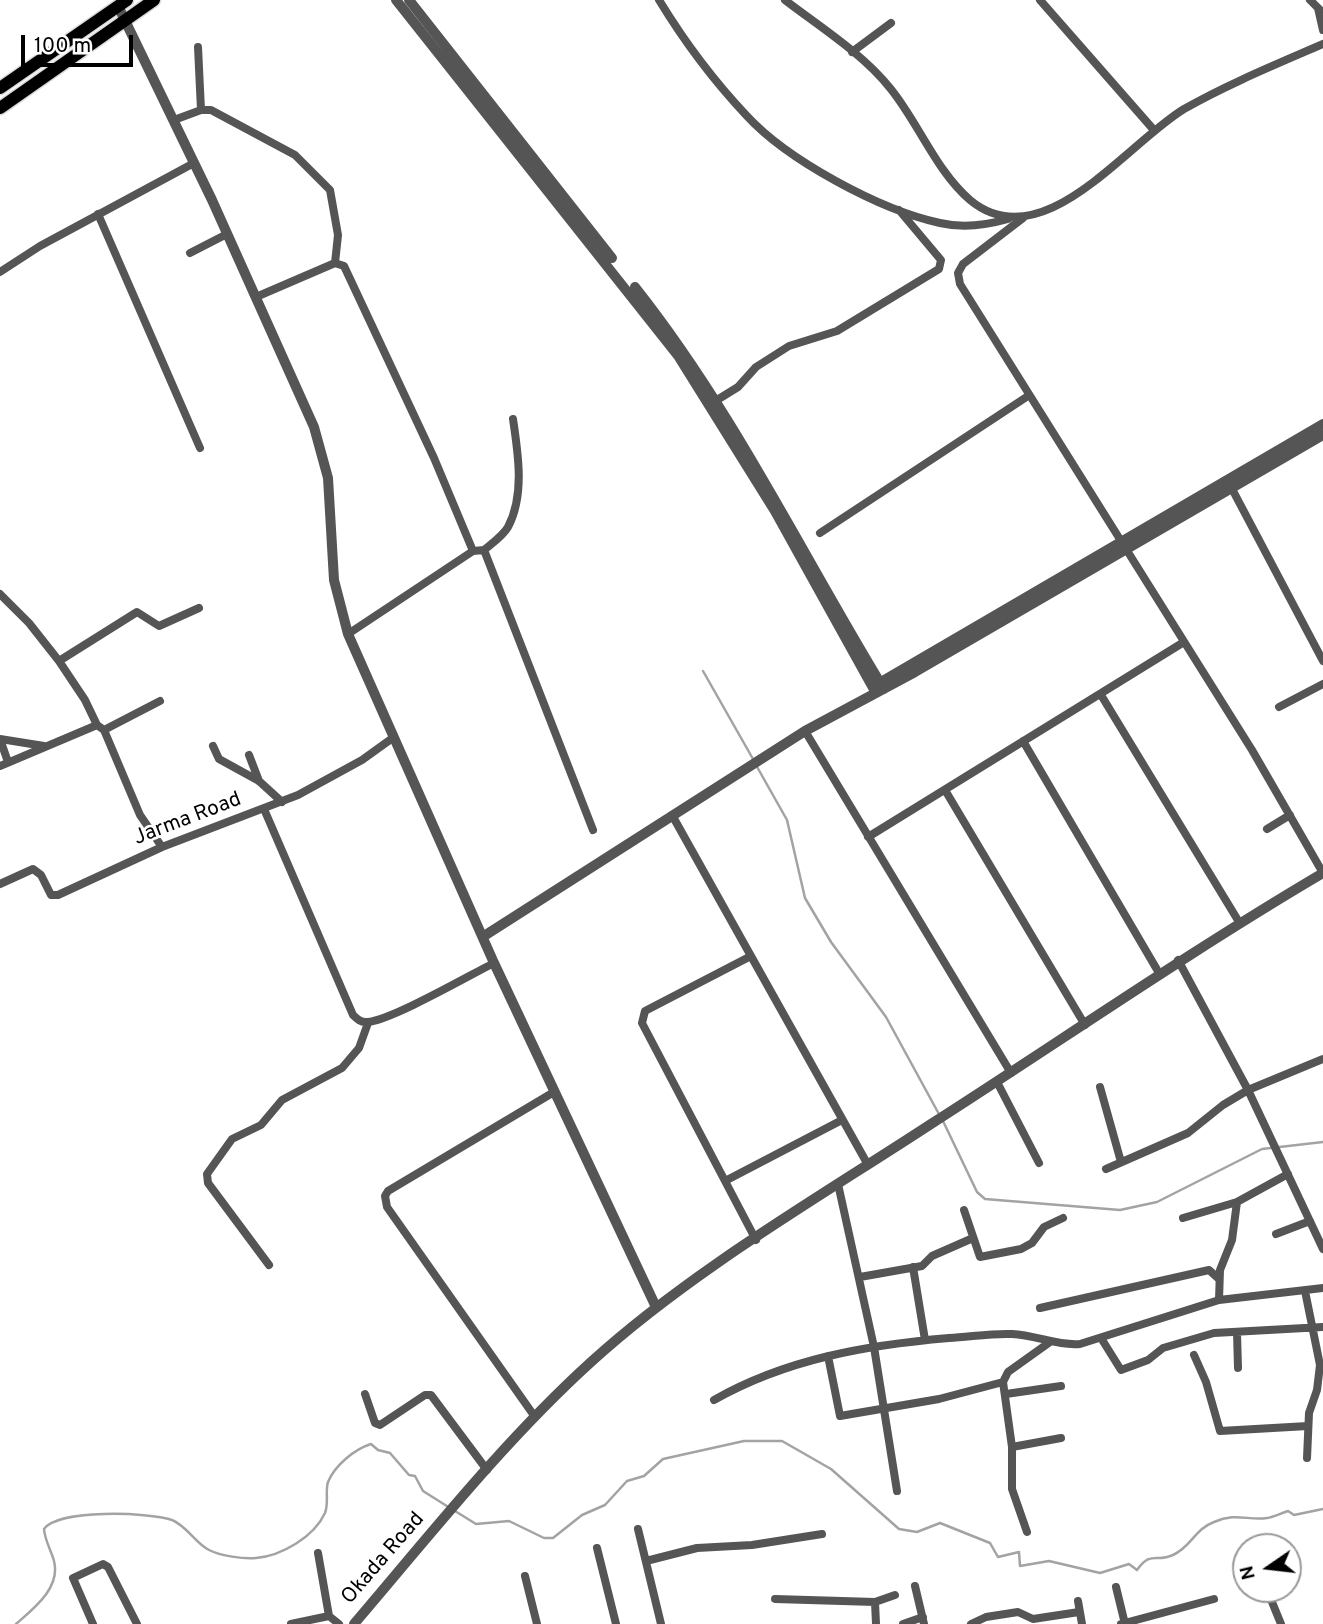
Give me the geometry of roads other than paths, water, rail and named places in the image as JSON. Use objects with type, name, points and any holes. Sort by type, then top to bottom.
[{"type":"main road","points":[[0,108],[154,0]]},
{"type":"main road","points":[[0,88],[122,3]]},
{"type":"street","points":[[396,0],[680,357],[775,511],[878,688]]},
{"type":"street","points":[[409,0],[672,334],[717,400],[782,507],[864,663],[865,685],[858,699]]},
{"type":"street","points":[[659,0],[696,56],[747,116],[778,145],[833,178],[897,208],[925,219],[958,225],[1023,218],[1051,209],[1081,191],[1153,129],[1215,93],[1322,44],[1320,11],[1310,0]]},
{"type":"street","points":[[785,0],[852,52],[888,85],[953,182],[968,198],[981,208],[1012,218]]},
{"type":"street","points":[[1040,0],[1153,129]]},
{"type":"street","points":[[122,3],[126,19],[304,402],[326,464],[334,580],[348,635],[494,963],[656,1307]]},
{"type":"street","points":[[852,52],[891,23]]},
{"type":"street","points":[[198,47],[201,110]]},
{"type":"street","points":[[174,120],[201,110],[211,110],[295,155],[330,190],[338,235],[335,263]]},
{"type":"street","points":[[0,271],[98,214],[194,163]]},
{"type":"street","points":[[717,400],[737,387],[756,367],[789,346],[837,331],[939,269],[941,260],[897,208]]},
{"type":"street","points":[[98,214],[200,447]]},
{"type":"street","points":[[1023,218],[963,264],[958,278],[1028,396],[1184,642],[1323,873]]},
{"type":"street","points":[[190,253],[227,234]]},
{"type":"street","points":[[256,297],[335,263],[344,267],[434,458],[473,551]]},
{"type":"street","points":[[820,533],[1028,396]]},
{"type":"street","points":[[348,635],[473,551],[484,550],[507,529],[515,501],[519,459],[513,419]]},
{"type":"street","points":[[484,936],[805,730],[1124,545],[1323,424]]},
{"type":"street","points":[[878,688],[898,672],[1323,435]]},
{"type":"street","points":[[1231,487],[1323,661]]},
{"type":"street","points":[[484,550],[593,830]]},
{"type":"street","points":[[0,594],[29,623],[85,700],[101,727],[140,816],[162,847]]},
{"type":"street","points":[[59,661],[137,612],[159,626],[199,608]]},
{"type":"street","points":[[868,837],[1184,642]]},
{"type":"street","points":[[864,663],[898,672]]},
{"type":"street","points":[[1279,707],[1323,684]]},
{"type":"street","points":[[1101,695],[1239,922]]},
{"type":"street","points":[[44,746],[0,739],[4,764],[160,701]]},
{"type":"street","points":[[805,730],[1011,1073]]},
{"type":"street","name":"Jarma Road","points":[[0,884],[33,869],[41,875],[51,895],[58,894],[162,847],[282,802],[362,760],[394,737]]},
{"type":"street","points":[[1023,741],[1158,973]]},
{"type":"street","points":[[213,746],[219,759],[259,781],[282,802]]},
{"type":"street","points":[[249,755],[259,781]]},
{"type":"street","points":[[946,790],[1084,1025]]},
{"type":"street","points":[[264,809],[353,1015],[360,1021],[368,1023],[390,1015],[494,963]]},
{"type":"street","points":[[672,815],[868,1166]]},
{"type":"street","points":[[1267,829],[1290,816]]},
{"type":"street","name":"Okada Road","points":[[354,1624],[443,1519],[536,1417],[592,1360],[656,1307],[838,1184],[1084,1025],[1158,973],[1323,873]]},
{"type":"street","points":[[751,956],[645,1011],[642,1017],[643,1029],[756,1240]]},
{"type":"street","points":[[1178,960],[1248,1090],[1323,1249]]},
{"type":"street","points":[[269,1265],[208,1183],[207,1174],[232,1139],[261,1125],[282,1100],[342,1068],[359,1048],[368,1023]]},
{"type":"street","points":[[1106,1169],[1188,1133],[1223,1105],[1248,1090],[1323,1059]]},
{"type":"street","points":[[996,1082],[1039,1163]]},
{"type":"street","points":[[1100,1087],[1121,1162]]},
{"type":"street","points":[[536,1417],[387,1207],[385,1196],[388,1191],[554,1092]]},
{"type":"street","points":[[725,1181],[842,1119]]},
{"type":"street","points":[[1183,1218],[1237,1202],[1287,1174]]},
{"type":"street","points":[[838,1184],[874,1347],[897,1492]]},
{"type":"street","points":[[1219,1300],[1219,1279],[1233,1240],[1237,1202]]},
{"type":"street","points":[[964,1210],[980,1257],[1021,1250],[1032,1242],[1044,1227],[1063,1218]]},
{"type":"street","points":[[1276,1234],[1310,1221]]},
{"type":"street","points":[[860,1278],[925,1264],[932,1256],[973,1238]]},
{"type":"street","points":[[913,1267],[925,1340]]},
{"type":"street","points":[[1040,1308],[1209,1269],[1219,1279]]},
{"type":"street","points":[[714,1400],[758,1376],[828,1356],[874,1347],[925,1340],[1014,1334],[1050,1342],[1080,1344],[1219,1300],[1323,1288]]},
{"type":"street","points":[[1305,1291],[1319,1377],[1308,1426],[1307,1458]]},
{"type":"street","points":[[1101,1338],[1121,1370],[1148,1360],[1163,1348],[1189,1343],[1214,1333],[1323,1327]]},
{"type":"street","points":[[1237,1332],[1238,1368]]},
{"type":"street","points":[[1027,1532],[1013,1496],[1012,1447],[1003,1382],[1008,1372],[1050,1342]]},
{"type":"street","points":[[1194,1355],[1206,1382],[1220,1431],[1308,1426]]},
{"type":"street","points":[[828,1356],[838,1414],[939,1399],[1003,1382]]},
{"type":"street","points":[[1006,1394],[1061,1386]]},
{"type":"street","points":[[365,1394],[375,1423],[380,1425],[425,1395],[431,1395],[487,1470]]},
{"type":"street","points":[[1012,1447],[1061,1438]]},
{"type":"street","points":[[638,1528],[661,1624]]},
{"type":"street","points":[[646,1561],[697,1548],[752,1545],[822,1534]]},
{"type":"street","points":[[597,1548],[616,1624]]},
{"type":"street","points":[[318,1553],[328,1616],[339,1624]]},
{"type":"street","points":[[93,1624],[73,1578],[105,1564],[137,1624]]},
{"type":"street","points":[[525,1576],[537,1624]]},
{"type":"street","points":[[903,1624],[924,1621],[915,1586]]},
{"type":"street","points":[[1116,1587],[1124,1624],[1214,1599]]},
{"type":"street","points":[[775,1599],[875,1602],[895,1595]]},
{"type":"street","points":[[1077,1601],[1082,1624]]},
{"type":"street","points":[[875,1602],[876,1624]]},
{"type":"street","points":[[1272,1603],[1281,1624]]},
{"type":"street","points":[[971,1624],[986,1617],[1018,1612],[1032,1619],[1079,1612]]},
{"type":"street","points":[[291,1624],[328,1616]]},
{"type":"waterway","points":[[703,671],[753,759]]},
{"type":"waterway","points":[[756,765],[787,820],[805,898],[831,942],[886,1017],[940,1116]]},
{"type":"waterway","points":[[943,1121],[977,1192],[985,1199],[1120,1210],[1157,1202],[1262,1149],[1323,1142]]},
{"type":"waterway","points":[[455,1511],[476,1524],[509,1521],[544,1538],[553,1538],[582,1515],[605,1505],[627,1481],[644,1476],[663,1459],[744,1441],[782,1441],[831,1469],[899,1529],[917,1532],[940,1523],[990,1543],[998,1557],[1019,1552],[1020,1566],[1049,1561],[1100,1573],[1129,1564],[1137,1570],[1146,1560],[1179,1552],[1202,1529],[1222,1519],[1267,1518],[1288,1511],[1294,1515],[1323,1509]]},
{"type":"waterway","points":[[16,1624],[44,1597],[53,1580],[54,1561],[44,1529],[67,1518],[104,1514],[160,1517],[177,1523],[204,1547],[214,1552],[256,1558],[276,1554],[296,1544],[320,1522],[327,1505],[327,1486],[331,1476],[346,1458],[371,1444],[378,1450],[390,1453],[409,1475],[415,1476],[423,1491],[450,1508]]}]
